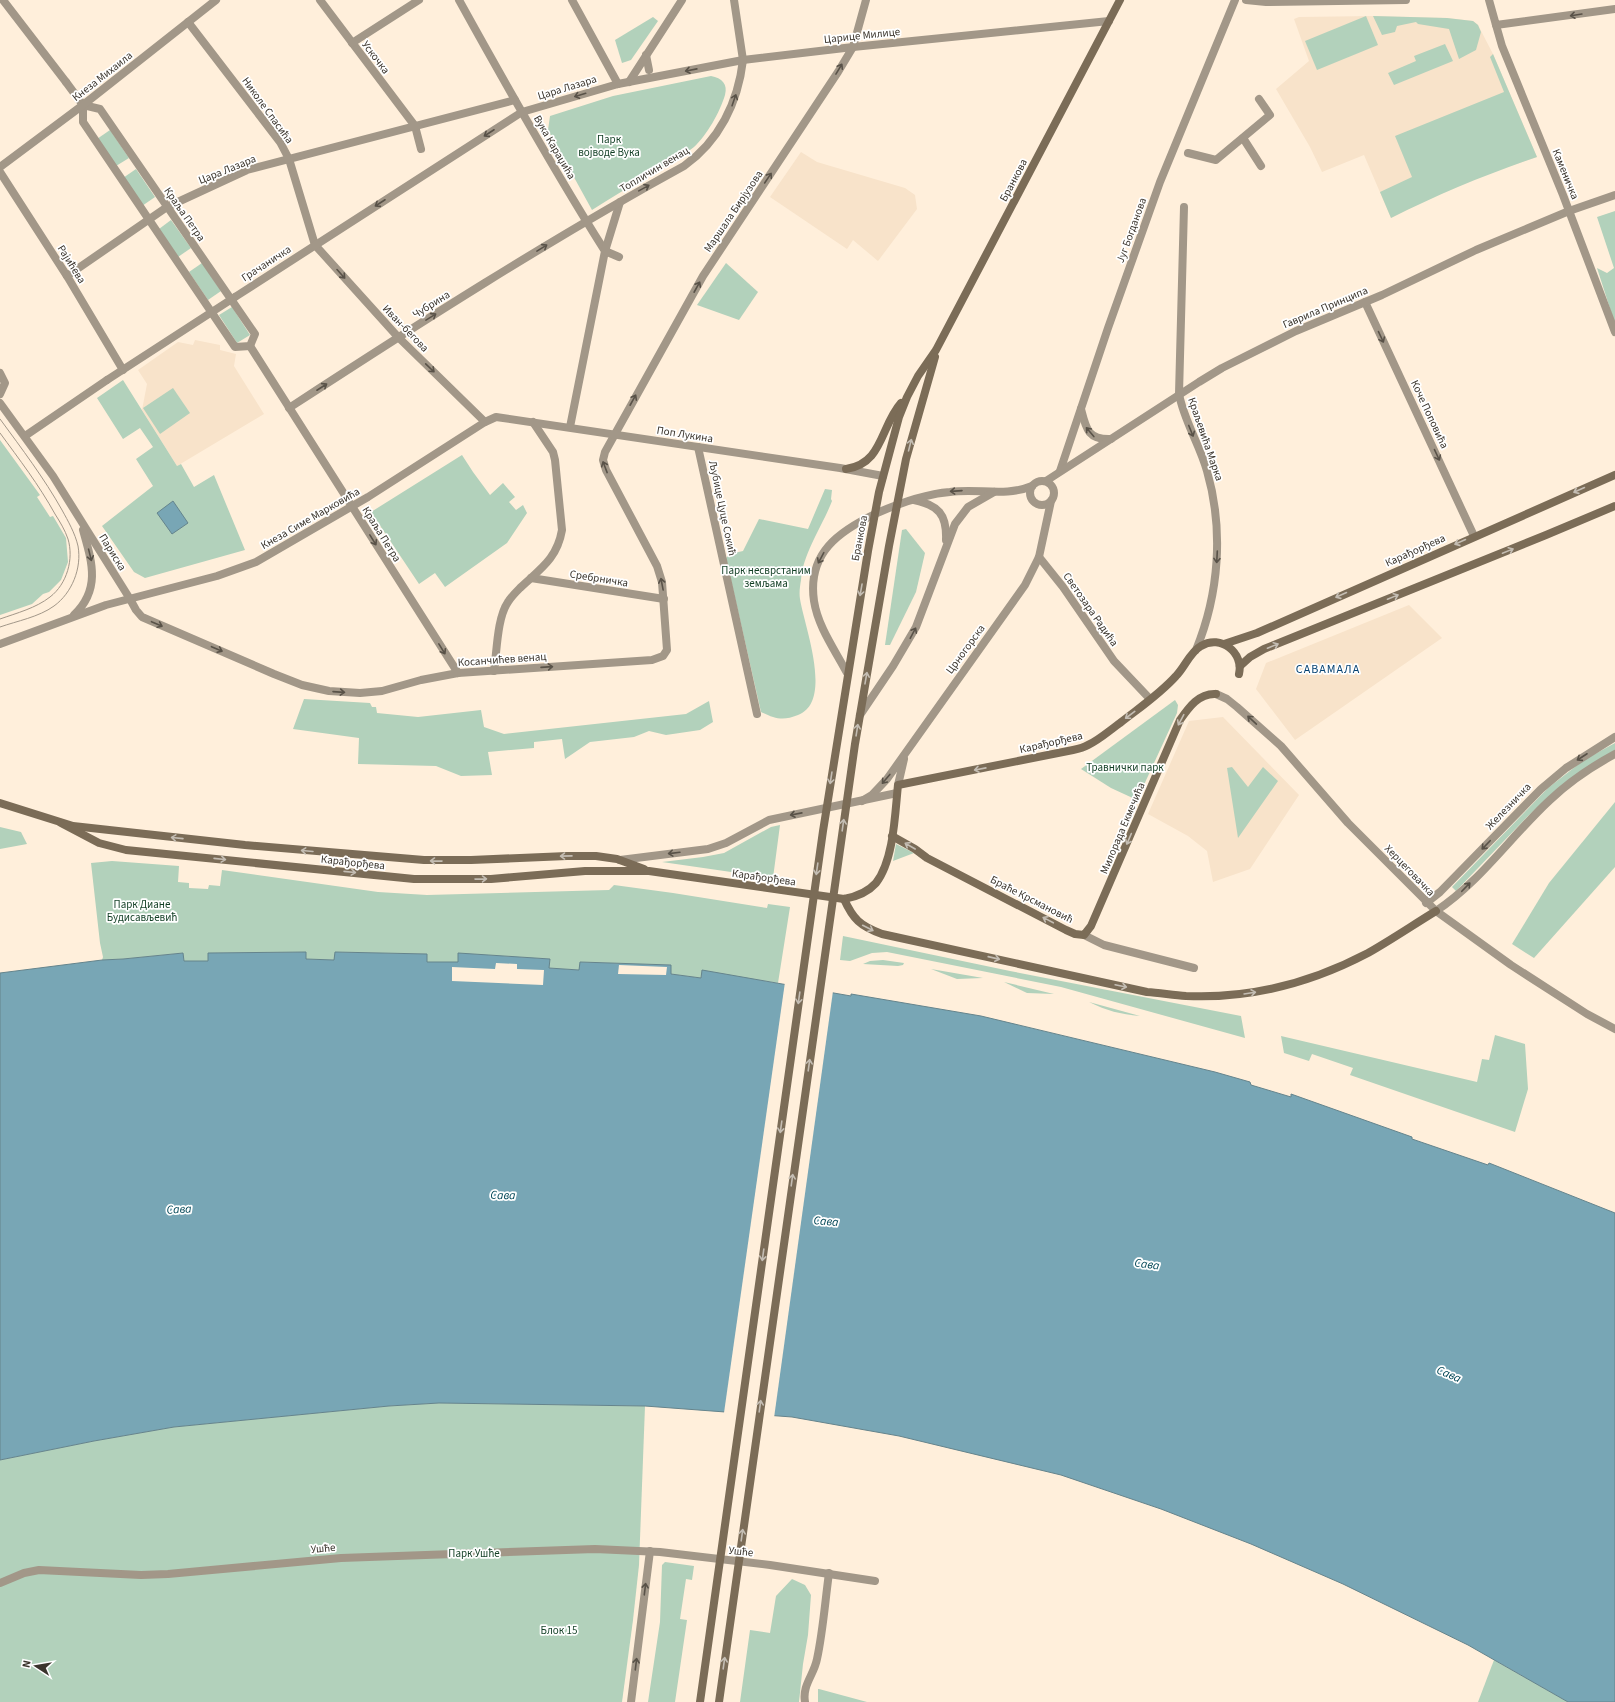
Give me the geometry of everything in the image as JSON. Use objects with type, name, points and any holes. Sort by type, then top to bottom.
[{"type":"main road","name":"Бранкова","points":[[700,1702],[836,740],[879,492],[899,417],[907,397],[918,376],[936,350],[1120,0]]},
{"type":"main road","name":"Бранкова","points":[[719,1702],[855,744],[889,546],[914,427],[936,350]]},
{"type":"main road","points":[[846,469],[856,468],[870,459],[879,445],[893,414],[907,397]]},
{"type":"main road","name":"Карађорђева","points":[[61,823],[99,842],[126,850],[392,877],[449,880],[491,879],[585,871],[649,871],[844,899],[859,894],[875,884],[884,866],[892,836],[898,785],[1088,746],[1150,699],[1175,677],[1190,660],[1196,650],[1209,643],[1217,642],[1224,644],[1257,633],[1615,474]]},
{"type":"main road","points":[[1224,644],[1237,655],[1240,670],[1250,657],[1264,649],[1615,506]]},
{"type":"main road","name":"Милорада Екмечића","points":[[1084,935],[1091,926],[1180,720],[1190,706],[1198,699],[1212,694]]},
{"type":"main road","name":"Карађорђева","points":[[0,803],[73,826],[245,845],[404,860],[471,860],[596,856],[620,860],[649,871]]},
{"type":"main road","name":"Браће Крсмановић","points":[[892,836],[915,849],[926,858],[937,862],[1066,930],[1075,934],[1084,935]]},
{"type":"main road","points":[[844,899],[856,920],[865,927],[882,934],[1147,992],[1185,996],[1244,994],[1270,990],[1298,983],[1330,971],[1369,952],[1436,911]]},
{"type":"street","points":[[3,0],[83,105],[83,122],[235,347],[250,346]]},
{"type":"street","name":"Кнеза Михаила","points":[[0,167],[83,105],[216,0]]},
{"type":"street","name":"Ускочка","points":[[320,0],[415,126]]},
{"type":"street","points":[[352,44],[419,0]]},
{"type":"street","name":"Вука Караџића","points":[[459,0],[515,100],[586,221]]},
{"type":"street","points":[[572,0],[618,84]]},
{"type":"street","points":[[629,82],[682,0]]},
{"type":"street","name":"Топличин венац","points":[[586,221],[684,166],[704,149],[720,130],[734,104],[741,76],[743,60],[734,0]]},
{"type":"street","name":"Маршала Бирјузова","points":[[614,434],[703,276],[853,47],[866,0]]},
{"type":"street","name":"Југ Богданова","points":[[1060,471],[1108,328],[1160,182],[1235,0]]},
{"type":"street","points":[[1246,0],[1266,2],[1406,0]]},
{"type":"street","name":"Каменичка","points":[[1489,0],[1502,46],[1569,211],[1615,332]]},
{"type":"street","points":[[1496,25],[1615,9]]},
{"type":"street","name":"Царице Милице","points":[[618,84],[743,60],[853,47],[1109,21]]},
{"type":"street","name":"Николе Спасића","points":[[188,22],[280,142],[289,159],[315,245]]},
{"type":"street","points":[[646,55],[649,70]]},
{"type":"street","name":"Цара Лазара","points":[[522,112],[618,84]]},
{"type":"street","points":[[1188,153],[1216,160],[1270,115],[1259,99]]},
{"type":"street","name":"Цара Лазара","points":[[66,276],[167,206],[247,170],[515,100]]},
{"type":"street","name":"Краља Петра","points":[[83,105],[100,109],[233,298],[255,334],[250,346],[458,673]]},
{"type":"street","name":"Грачаничка","points":[[25,436],[107,380],[522,112]]},
{"type":"street","points":[[415,126],[420,149]]},
{"type":"street","points":[[1243,138],[1261,166]]},
{"type":"street","name":"Рајићева","points":[[0,172],[123,370]]},
{"type":"street","name":"Гаврила Принципа","points":[[1060,471],[1112,439],[1179,394],[1222,368],[1273,342],[1365,302],[1476,250],[1569,211],[1615,195]]},
{"type":"street","name":"Топличин венац","points":[[570,428],[605,251],[620,202]]},
{"type":"street","name":"Краљевића Марка","points":[[1184,207],[1179,394],[1182,408],[1207,470],[1216,512],[1217,524],[1216,563],[1212,600],[1206,626],[1196,650]]},
{"type":"street","points":[[586,221],[605,251],[618,257]]},
{"type":"street","name":"Чубрина","points":[[289,408],[398,337],[586,221]]},
{"type":"street","name":"Иван-бегова","points":[[315,245],[398,337],[484,422]]},
{"type":"street","name":"Коче Поповића","points":[[1365,302],[1474,536]]},
{"type":"street","points":[[0,373],[5,384],[0,394]]},
{"type":"street","name":"Париска","points":[[0,403],[25,436],[130,599]]},
{"type":"street","points":[[1081,410],[1084,422],[1090,433],[1096,438],[1112,439]]},
{"type":"street","name":"Поп Лукина","points":[[484,422],[496,417],[533,422],[846,469],[883,476]]},
{"type":"street","name":"Кнеза Симе Марковића","points":[[130,599],[212,577],[256,562],[352,507],[484,422]]},
{"type":"street","points":[[494,671],[504,610],[510,599],[548,563],[555,554],[562,530],[553,452],[533,422]]},
{"type":"street","name":"Косанчићев венац","points":[[130,599],[142,617],[302,685],[328,691],[382,691],[421,680],[458,673],[657,659],[663,656],[667,650],[662,582],[657,566],[604,465],[603,460],[605,452],[614,434]]},
{"type":"street","name":"Љубице Цуце Сокић","points":[[698,447],[757,714]]},
{"type":"street","points":[[1046,481],[1060,471]]},
{"type":"street","points":[[1039,557],[1046,521],[1060,471]]},
{"type":"street","points":[[847,673],[822,628],[816,611],[813,590],[816,568],[826,550],[839,534],[857,522],[892,507],[929,495],[951,491],[1016,491],[1032,486],[1038,481],[1046,481],[1050,483],[1054,490]]},
{"type":"street","points":[[1030,496],[1032,486]]},
{"type":"street","points":[[1016,491],[1030,496],[1032,500],[1038,504],[1044,505],[1051,501]]},
{"type":"street","points":[[860,716],[893,666],[916,627],[935,579],[946,544],[955,524],[968,507],[995,492]]},
{"type":"street","points":[[913,500],[934,506],[939,511],[943,517],[945,525],[946,544]]},
{"type":"street","points":[[1038,504],[1046,521]]},
{"type":"street","points":[[71,618],[84,606],[93,574],[90,553],[79,518]]},
{"type":"street","name":"Светозара Радића","points":[[1039,557],[1063,587],[1114,661],[1150,699]]},
{"type":"street","name":"Црногорска","points":[[862,801],[872,795],[887,779],[906,753],[978,649],[1018,595],[1039,557]]},
{"type":"street","name":"Сребрничка","points":[[531,578],[664,599]]},
{"type":"street","points":[[0,644],[71,618],[130,599]]},
{"type":"street","name":"Херцеговачка","points":[[1212,694],[1228,699],[1281,746],[1348,823],[1426,903],[1511,965],[1615,1029]]},
{"type":"street","name":"Железничка","points":[[1426,903],[1440,892],[1541,789],[1566,768],[1615,737]]},
{"type":"street","name":"Црногорска","points":[[898,785],[906,753]]},
{"type":"street","points":[[1436,911],[1455,899],[1566,785],[1615,754]]},
{"type":"street","name":"Карађорђева","points":[[620,860],[708,849],[726,843],[769,820],[897,794]]},
{"type":"street","name":"Браће Крсмановић","points":[[1084,935],[1104,945],[1194,968]]},
{"type":"street","name":"Ушће","points":[[0,1584],[24,1573],[39,1570],[168,1574],[341,1558],[595,1548],[650,1551],[770,1564],[875,1581]]},
{"type":"street","points":[[631,1702],[650,1551]]},
{"type":"street","points":[[804,1698],[806,1684],[813,1671],[818,1656],[829,1574]]},
{"type":"shaded area","points":[[1373,16],[1447,18],[1473,21],[1478,25],[1493,54],[1537,157],[1498,170],[1434,196],[1391,218],[1364,155],[1322,172],[1310,147],[1276,89],[1309,61],[1294,19],[1299,17]]},
{"type":"shaded area","points":[[801,152],[817,162],[905,188],[915,195],[917,209],[878,261],[853,240],[847,249],[770,197]]},
{"type":"shaded area","points":[[195,340],[220,345],[220,350],[236,354],[234,366],[264,414],[177,466],[142,410],[147,384],[138,370],[178,342],[193,345]]},
{"type":"shaded area","points":[[1409,605],[1442,638],[1295,740],[1256,689],[1266,663]]},
{"type":"shaded area","points":[[1223,717],[1299,795],[1250,869],[1213,882],[1207,851],[1188,836],[1148,814],[1189,721]]},
{"type":"green space","points":[[1366,16],[1378,45],[1317,70],[1305,41]]},
{"type":"green space","points":[[1373,16],[1447,18],[1473,21],[1478,25],[1481,32],[1476,50],[1459,59],[1449,29],[1418,24],[1416,22],[1397,26],[1395,32],[1382,35]]},
{"type":"green space","points":[[653,17],[658,21],[631,60],[622,63],[615,40]]},
{"type":"green space","points":[[1445,44],[1453,61],[1394,85],[1388,73],[1416,61],[1414,56]]},
{"type":"green space","points":[[1493,54],[1537,157],[1463,185],[1391,218],[1380,192],[1412,177],[1395,136],[1504,92],[1490,57]]},
{"type":"green space","name":"Парк војводе Вука","points":[[711,76],[718,78],[723,82],[726,91],[720,109],[699,142],[678,158],[592,210],[548,130],[550,116],[613,96]]},
{"type":"green space","points":[[110,130],[129,158],[116,166],[97,139]]},
{"type":"green space","points":[[136,169],[155,197],[142,206],[123,178]]},
{"type":"green space","points":[[1615,211],[1615,324],[1597,268],[1607,273],[1614,268],[1597,217]]},
{"type":"green space","points":[[171,220],[191,248],[178,257],[159,229]]},
{"type":"green space","points":[[202,263],[221,291],[208,300],[189,272]]},
{"type":"green space","points":[[726,263],[758,292],[739,320],[697,305]]},
{"type":"green space","points":[[232,307],[250,335],[237,343],[219,315]]},
{"type":"green space","points":[[123,380],[177,466],[181,464],[194,487],[214,475],[245,550],[145,578],[134,572],[102,526],[153,486],[136,459],[153,447],[140,428],[123,439],[97,398]]},
{"type":"green space","points":[[173,388],[190,413],[160,434],[143,408]]},
{"type":"green space","points":[[0,440],[40,495],[37,497],[50,517],[53,516],[66,538],[68,562],[61,580],[49,592],[43,594],[32,604],[0,615]]},
{"type":"green space","points":[[462,455],[490,495],[503,483],[515,497],[509,502],[516,510],[523,505],[527,513],[507,543],[445,587],[435,573],[419,584],[371,512]]},
{"type":"green space","name":"Парк несврстаним земљама","points":[[825,489],[832,490],[832,501],[805,560],[802,570],[800,592],[800,599],[814,662],[816,679],[814,695],[809,707],[798,715],[784,719],[775,718],[761,712],[726,558],[730,554],[743,551],[759,519],[808,529]]},
{"type":"green space","points":[[906,529],[925,553],[916,592],[890,645],[885,645],[902,530]]},
{"type":"green space","points":[[304,699],[370,703],[372,707],[376,707],[377,713],[418,717],[481,710],[484,727],[504,734],[686,714],[709,701],[713,722],[700,730],[666,735],[649,731],[634,737],[590,742],[565,759],[562,739],[534,742],[534,748],[488,752],[492,775],[461,776],[436,766],[358,764],[359,738],[293,729]]},
{"type":"green space","name":"Травнички парк","points":[[1175,700],[1178,705],[1177,713],[1137,800],[1111,788],[1081,769]]},
{"type":"green space","points":[[1615,743],[1615,750],[1554,792],[1528,816],[1456,891],[1452,887],[1548,788],[1584,760]]},
{"type":"green space","points":[[1232,767],[1248,787],[1263,767],[1278,781],[1238,838],[1227,768]]},
{"type":"green space","points":[[1615,802],[1615,867],[1534,958],[1512,944],[1549,883]]},
{"type":"green space","points":[[780,825],[773,878],[662,862],[724,853],[771,827]]},
{"type":"green space","points":[[0,827],[21,832],[27,844],[0,849]]},
{"type":"green space","points":[[896,844],[914,853],[893,861]]},
{"type":"green space","name":"Парк Диане Будисављевић","points":[[112,861],[179,866],[178,882],[189,883],[189,888],[208,889],[209,885],[220,886],[222,870],[378,892],[427,895],[609,890],[614,885],[767,908],[768,904],[790,907],[778,983],[702,971],[701,978],[671,974],[671,965],[580,962],[580,970],[549,968],[549,959],[458,954],[458,962],[427,962],[427,954],[336,952],[335,960],[305,959],[306,952],[208,953],[208,961],[184,961],[182,953],[102,960],[103,957],[100,943],[91,863]]},
{"type":"green space","points":[[843,936],[1010,971],[1241,1016],[1245,1038],[1061,987],[887,952],[872,953],[850,961],[840,960]]},
{"type":"green space","points":[[883,960],[904,963],[903,965],[898,966],[863,964],[870,961]]},
{"type":"green space","points":[[931,969],[983,978],[957,979]]},
{"type":"green space","points":[[1004,982],[1054,994],[1027,993]]},
{"type":"green space","points":[[1089,1002],[1140,1016],[1114,1012]]},
{"type":"green space","points":[[1495,1035],[1525,1044],[1528,1089],[1515,1132],[1350,1075],[1353,1068],[1312,1054],[1309,1061],[1284,1053],[1281,1036],[1477,1082],[1482,1059],[1489,1060]]},
{"type":"green space","name":"Парк Ушће","points":[[439,1403],[645,1406],[639,1565],[622,1702],[0,1702],[0,1460],[174,1427],[389,1406]]},
{"type":"green space","points":[[665,1562],[694,1566],[692,1580],[686,1579],[680,1619],[687,1620],[675,1702],[648,1702],[660,1622],[662,1565]]},
{"type":"green space","points":[[792,1579],[805,1585],[811,1595],[808,1635],[799,1702],[740,1702],[750,1630],[770,1633],[776,1596]]},
{"type":"green space","points":[[1494,1660],[1568,1702],[1478,1702]]},
{"type":"green space","points":[[819,1689],[867,1702],[818,1702]]},
{"type":"water","points":[[173,501],[188,523],[172,534],[157,513]]},
{"type":"water","name":"Сава","points":[[306,952],[306,959],[334,960],[335,952],[427,954],[427,962],[458,962],[458,953],[550,959],[549,968],[579,970],[580,962],[671,965],[671,974],[701,978],[702,970],[851,996],[851,994],[981,1016],[1215,1072],[1250,1082],[1251,1085],[1291,1097],[1291,1094],[1412,1137],[1412,1139],[1488,1165],[1489,1163],[1615,1213],[1615,1702],[1568,1702],[1468,1645],[1343,1584],[1251,1544],[1161,1509],[1061,1475],[899,1436],[792,1417],[645,1406],[439,1403],[389,1406],[174,1427],[0,1460],[0,973],[102,960],[183,953],[184,961],[208,961],[208,953]]},
{"type":"pier","points":[[496,963],[517,964],[517,969],[544,970],[543,985],[452,981],[452,967],[495,969]]},
{"type":"pier","points":[[619,965],[667,967],[666,975],[618,974]]},
{"type":"pier","points":[[785,982],[833,991],[774,1418],[724,1413]]},
{"type":"tram line","points":[[0,419],[55,498],[75,536],[79,554],[77,571],[71,587],[60,601],[42,613],[0,627]]},
{"type":"tram line","points":[[0,433],[22,462],[49,503],[61,523],[70,547],[68,571],[56,592],[39,604],[0,619]]},
{"type":"district","name":"САВАМАЛА","points":[[1328,669]]},
{"type":"park label","name":"Блок 15","points":[[559,1630]]}]
